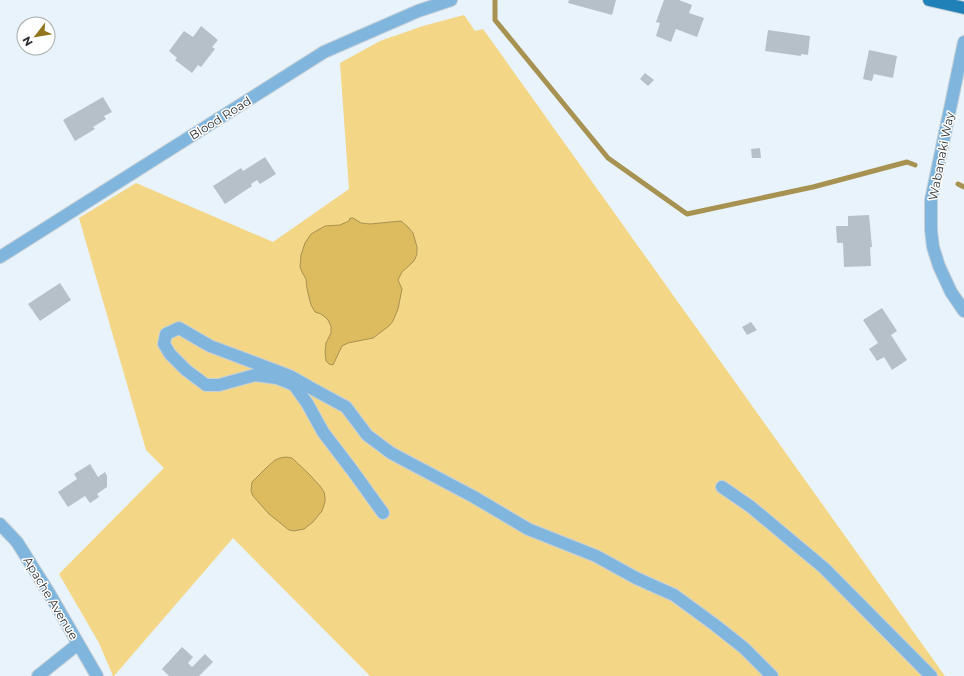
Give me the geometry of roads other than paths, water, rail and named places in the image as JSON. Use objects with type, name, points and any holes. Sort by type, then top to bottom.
[{"type":"main road","points":[[929,0],[964,8]]},
{"type":"street","name":"Blood Road","points":[[0,257],[324,52],[418,11],[451,0]]},
{"type":"street","name":"Wabanaki Way","points":[[964,42],[931,200],[931,230],[933,247],[939,266],[951,292],[964,311]]},
{"type":"street","points":[[383,513],[323,432],[307,403],[294,385],[277,378],[255,375],[219,385],[206,385],[186,370],[170,354],[164,344],[166,334],[179,328],[210,346],[290,376],[346,407],[368,435],[391,453],[474,497],[528,529],[596,556],[636,578],[674,595],[744,648],[772,676]]},
{"type":"street","points":[[722,487],[751,507],[824,568],[930,676]]},
{"type":"street","name":"Apache Avenue","points":[[0,524],[17,542],[49,593],[97,676]]},
{"type":"street","points":[[38,676],[78,644]]},
{"type":"waterway","points":[[495,1],[495,20],[608,158],[687,214],[813,187],[907,162],[915,165]]},
{"type":"waterway","points":[[958,184],[964,187]]}]
